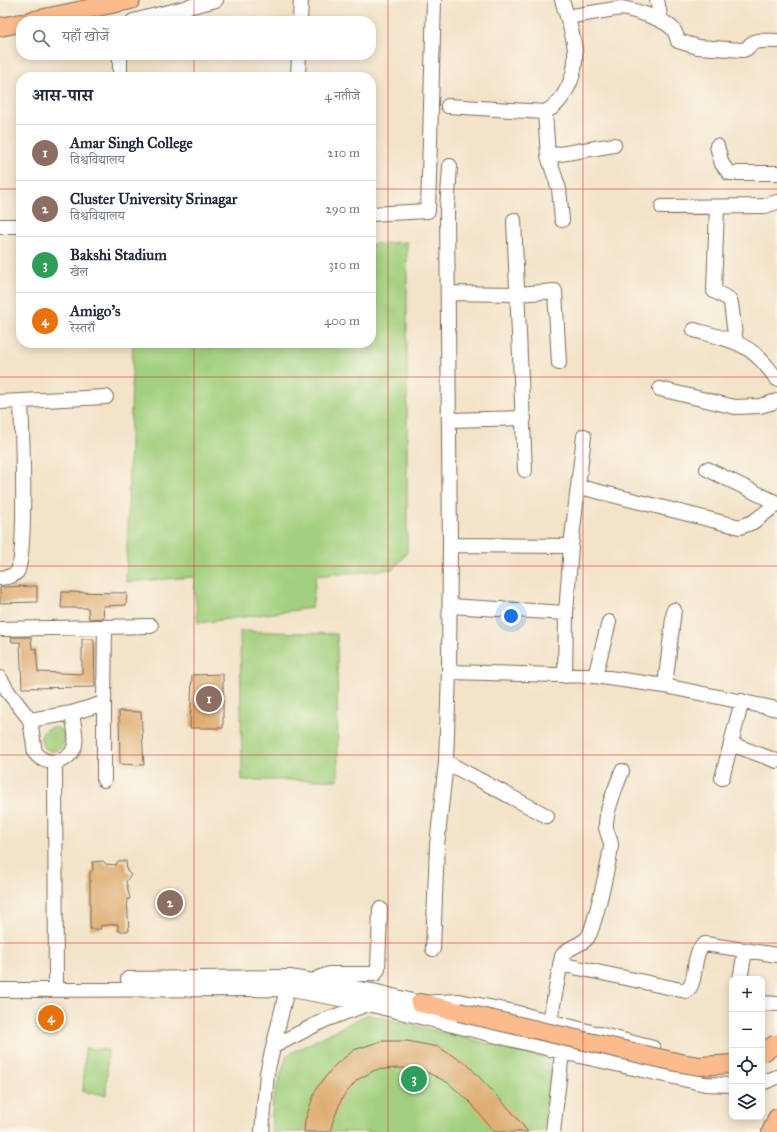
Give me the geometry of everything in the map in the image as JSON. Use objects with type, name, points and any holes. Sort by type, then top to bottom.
[{"type":"main road","points":[[54,16],[131,0]]},
{"type":"main road","points":[[0,27],[16,24]]},
{"type":"main road","points":[[420,1003],[676,1062],[699,1066],[729,1064]]},
{"type":"main road","points":[[765,1051],[777,1043]]},
{"type":"main road","points":[[771,1132],[777,1118]]},
{"type":"street","points":[[152,16],[216,0]]},
{"type":"street","points":[[300,16],[301,0]]},
{"type":"street","points":[[376,214],[428,211],[434,0]]},
{"type":"street","points":[[448,106],[544,112],[560,102],[576,70],[573,37],[562,0]]},
{"type":"street","points":[[657,0],[661,21]]},
{"type":"street","points":[[567,17],[621,8],[661,21],[671,27],[678,41],[698,47],[744,50],[752,43],[759,41],[777,41]]},
{"type":"street","points":[[120,60],[120,72]]},
{"type":"street","points":[[298,72],[299,60]]},
{"type":"street","points":[[544,112],[548,156],[559,189],[562,220]]},
{"type":"street","points":[[548,156],[614,146]]},
{"type":"street","points":[[717,146],[722,164],[729,172],[777,173]]},
{"type":"street","points":[[433,949],[437,845],[446,762],[449,672],[450,546],[447,210],[450,166]]},
{"type":"street","points":[[662,207],[765,206],[777,202]]},
{"type":"street","points":[[717,207],[714,291],[729,299],[731,303],[736,343]]},
{"type":"street","points":[[514,220],[524,418],[525,470]]},
{"type":"street","points":[[0,226],[16,226]]},
{"type":"street","points":[[448,294],[518,294],[555,291],[559,363]]},
{"type":"street","points":[[694,330],[736,343],[758,357],[777,379]]},
{"type":"street","points":[[660,389],[735,407],[760,406],[777,401]]},
{"type":"street","points":[[0,402],[106,397]]},
{"type":"street","points":[[0,578],[11,576],[16,573],[21,558],[23,464],[21,401]]},
{"type":"street","points":[[449,420],[524,418]]},
{"type":"street","points":[[565,676],[566,614],[571,546],[580,487],[584,436]]},
{"type":"street","points":[[580,487],[740,527],[753,522],[777,504],[707,469]]},
{"type":"street","points":[[450,546],[571,546]]},
{"type":"street","points":[[450,606],[566,614]]},
{"type":"street","points":[[665,686],[674,610]]},
{"type":"street","points":[[595,676],[609,622]]},
{"type":"street","points":[[0,629],[151,626]]},
{"type":"street","points":[[104,780],[105,627]]},
{"type":"street","points":[[449,672],[595,676],[665,686],[777,709]]},
{"type":"street","points":[[0,678],[9,694],[30,720],[35,753],[43,760],[55,762],[66,758],[73,749],[75,737],[72,713]]},
{"type":"street","points":[[722,778],[742,701]]},
{"type":"street","points":[[30,720],[72,713],[104,703]]},
{"type":"street","points":[[731,744],[777,761]]},
{"type":"street","points":[[55,762],[55,984]]},
{"type":"street","points":[[446,762],[547,816]]},
{"type":"street","points":[[550,1021],[560,964],[565,950],[583,942],[592,929],[610,851],[609,837],[605,829],[607,816],[622,771]]},
{"type":"street","points":[[315,980],[325,975],[375,974],[378,965],[380,909]]},
{"type":"street","points":[[560,964],[686,991],[691,986],[700,946],[705,944],[777,955]]},
{"type":"street","points":[[741,976],[745,951]]},
{"type":"street","points":[[0,981],[55,984],[288,983],[315,980],[377,992],[420,1003],[459,1001],[550,1021],[677,1054],[713,1059],[729,1057]]},
{"type":"street","points":[[288,983],[562,1052],[705,1084],[729,1085]]},
{"type":"street","points":[[262,1132],[267,1073],[288,983]]},
{"type":"street","points":[[0,990],[55,984]]},
{"type":"street","points":[[765,1002],[777,1004]]},
{"type":"street","points":[[274,1046],[325,1020],[368,1004]]},
{"type":"street","points":[[553,1132],[566,1026]]},
{"type":"street","points":[[765,1052],[777,1048]]},
{"type":"street","points":[[765,1083],[777,1077]]},
{"type":"green space","points":[[407,242],[407,552],[394,569],[316,576],[312,608],[198,623],[193,577],[126,582],[133,348],[376,348],[376,244]]},
{"type":"green space","points":[[240,631],[337,634],[338,780],[242,780]]},
{"type":"green space","points":[[53,727],[62,730],[65,739],[62,748],[53,751],[44,748],[41,739],[44,730]]},
{"type":"green space","points":[[368,1014],[551,1059],[543,1132],[271,1132],[273,1099],[287,1055]]},
{"type":"green space","points":[[85,1048],[108,1050],[106,1095],[83,1092]]},
{"type":"building","points":[[37,586],[37,602],[0,603],[0,587]]},
{"type":"building","points":[[62,592],[127,593],[126,605],[103,606],[104,618],[89,619],[88,608],[61,608]]},
{"type":"building","points":[[11,637],[31,637],[32,649],[36,648],[38,672],[82,674],[82,639],[94,639],[95,687],[22,688],[20,642],[12,642]]},
{"type":"building","points":[[223,674],[223,728],[190,728],[192,675]]},
{"type":"building","points":[[119,711],[141,712],[144,765],[120,764]]},
{"type":"building","points":[[103,861],[106,864],[116,865],[118,861],[126,861],[127,871],[131,875],[126,881],[130,899],[127,899],[129,931],[118,931],[118,924],[100,926],[101,929],[90,929],[90,872],[93,870],[92,862]]},
{"type":"building","points":[[381,1041],[407,1041],[438,1047],[467,1064],[512,1112],[528,1132],[494,1132],[470,1102],[447,1082],[420,1069],[397,1068],[375,1070],[357,1080],[342,1098],[332,1124],[331,1132],[304,1132],[305,1120],[316,1089],[335,1065],[354,1050]]},
{"type":"place","name":"Amar Singh College","points":[[209,699]]},
{"type":"place","name":"Cluster University Srinagar","points":[[170,903]]},
{"type":"place","name":"Amigo's","points":[[51,1018]]},
{"type":"place","name":"Bakshi Stadium","points":[[414,1079]]}]
